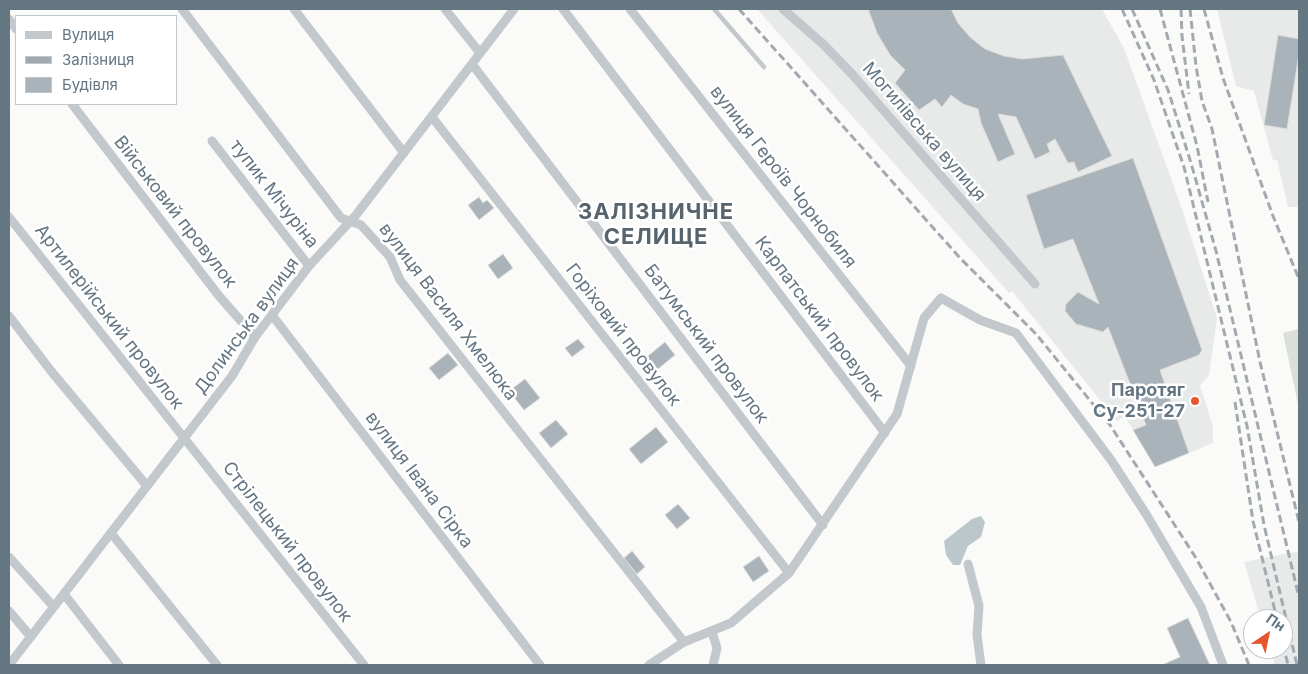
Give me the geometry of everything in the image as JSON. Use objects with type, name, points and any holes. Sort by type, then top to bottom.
[{"type":"street","name":"вулиця Василя Хмелюка","points":[[182,9],[341,218],[361,225],[390,257],[400,280],[684,642]]},
{"type":"street","points":[[294,9],[404,153]]},
{"type":"street","points":[[445,9],[480,54]]},
{"type":"street","name":"Долинська вулиця","points":[[9,665],[232,376],[255,337],[309,266],[351,221],[514,9]]},
{"type":"street","name":"Карпатський провулок","points":[[563,9],[885,433]]},
{"type":"street","name":"вулиця Героїв Чорнобиля","points":[[630,9],[911,366]]},
{"type":"street","name":"Могилівська вулиця","points":[[783,9],[823,44],[852,74],[1035,284]]},
{"type":"street","name":"Батумський провулок","points":[[472,64],[823,525]]},
{"type":"street","name":"Військовий провулок","points":[[73,105],[219,296],[255,337]]},
{"type":"street","name":"Горіховий провулок","points":[[432,117],[789,573]]},
{"type":"street","name":"тупик Мічуріна","points":[[212,141],[309,266]]},
{"type":"street","name":"Артилерійський провулок","points":[[9,217],[184,438]]},
{"type":"street","points":[[649,665],[684,642],[731,623],[789,573],[897,414],[924,318],[941,298],[980,320],[1016,334],[1111,460],[1146,514],[1201,606],[1223,665]]},
{"type":"street","name":"вулиця Івана Сірка","points":[[272,315],[540,665]]},
{"type":"street","points":[[9,316],[51,371],[148,486]]},
{"type":"street","name":"Стрілецький провулок","points":[[184,438],[364,665]]},
{"type":"street","points":[[111,533],[217,665]]},
{"type":"street","points":[[9,557],[54,607]]},
{"type":"street","points":[[968,564],[979,606],[977,635],[980,665]]},
{"type":"street","points":[[64,594],[119,665]]},
{"type":"street","points":[[9,611],[31,637]]},
{"type":"street","points":[[712,632],[717,648],[713,665]]},
{"type":"lane","points":[[714,9],[764,67]]},
{"type":"shaded area","points":[[757,9],[1102,9],[1124,48],[1182,209],[1217,318],[1209,375],[1200,386],[1213,426],[1213,443],[1155,467],[1125,416],[1117,421],[1012,291],[1009,293]]},
{"type":"shaded area","points":[[1217,9],[1299,9],[1299,207],[1288,207],[1277,160],[1273,160],[1254,91],[1236,86]]},
{"type":"shaded area","points":[[1298,329],[1299,333],[1299,409],[1283,333]]},
{"type":"shaded area","points":[[981,516],[985,522],[981,537],[968,546],[960,565],[953,565],[946,555],[944,541],[972,519]]},
{"type":"shaded area","points":[[1299,551],[1299,665],[1275,665],[1273,659],[1293,659],[1293,609],[1258,609],[1244,562]]},
{"type":"building","points":[[868,9],[951,9],[958,23],[970,37],[985,49],[1004,56],[1022,59],[1063,55],[1112,156],[1078,172],[1074,162],[1068,163],[1055,139],[1047,144],[1050,152],[1035,159],[1016,117],[998,114],[1015,154],[998,162],[981,123],[978,109],[963,104],[951,95],[942,107],[935,99],[919,110],[895,83],[905,70],[890,55],[877,33]]},
{"type":"building","points":[[1278,35],[1299,39],[1299,54],[1287,129],[1264,125]]},
{"type":"building","points":[[1133,158],[1202,350],[1199,355],[1160,370],[1189,453],[1155,467],[1133,430],[1146,425],[1108,327],[1103,332],[1076,324],[1065,311],[1066,304],[1078,292],[1099,304],[1073,239],[1044,249],[1026,195]]},
{"type":"building","points":[[479,197],[483,203],[487,200],[494,208],[479,220],[468,205]]},
{"type":"building","points":[[503,254],[513,268],[498,279],[488,265]]},
{"type":"building","points":[[578,339],[585,347],[572,357],[565,348]]},
{"type":"building","points":[[665,342],[675,355],[652,374],[642,361]]},
{"type":"building","points":[[448,353],[458,365],[439,380],[429,368]]},
{"type":"building","points":[[525,379],[540,398],[524,410],[509,391]]},
{"type":"building","points":[[556,420],[568,434],[551,448],[539,433]]},
{"type":"building","points":[[656,427],[668,442],[641,464],[629,449]]},
{"type":"building","points":[[678,504],[690,518],[677,529],[665,515]]},
{"type":"building","points":[[632,551],[645,567],[637,574],[624,558]]},
{"type":"building","points":[[759,556],[769,571],[753,582],[743,567]]},
{"type":"building","points":[[1188,618],[1210,665],[1162,665],[1180,657],[1167,628]]},
{"type":"railway","points":[[739,9],[960,258],[1036,334],[1110,425],[1196,558],[1231,622],[1249,665]]},
{"type":"railway","points":[[1122,9],[1154,80],[1184,167],[1247,426],[1264,525],[1297,665]]},
{"type":"railway","points":[[1132,9],[1168,90],[1216,251],[1299,597]]},
{"type":"railway","points":[[1160,9],[1197,146],[1208,202]]},
{"type":"railway","points":[[1181,9],[1182,36],[1189,94]]},
{"type":"railway","points":[[1190,9],[1202,101],[1212,129],[1260,362],[1299,522]]},
{"type":"railway","points":[[1204,9],[1223,78],[1273,216],[1299,279]]},
{"type":"railway","points":[[1235,402],[1253,521],[1275,609]]},
{"type":"railway","points":[[1287,659],[1288,665]]},
{"type":"place","name":"Паротяг Су-251-27","points":[[1195,401]]},
{"type":"district","name":"ЗАЛІЗНИЧНЕ СЕЛИЩЕ","points":[[656,224]]}]
